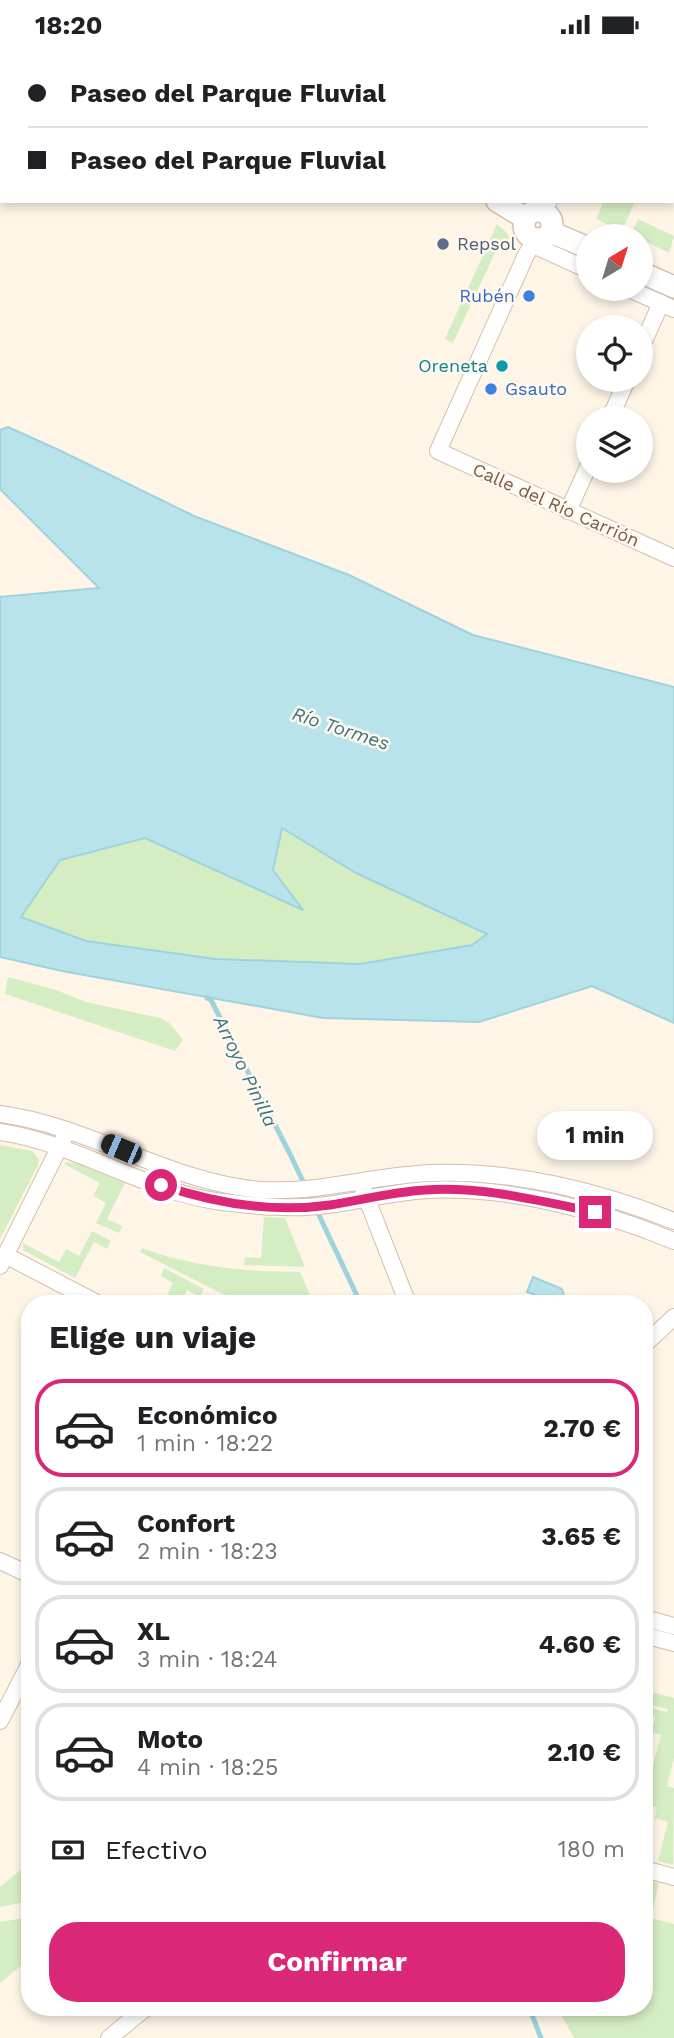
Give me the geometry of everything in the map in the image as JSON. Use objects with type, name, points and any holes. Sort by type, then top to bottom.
[{"type":"main road","points":[[502,203],[576,243]]},
{"type":"main road","points":[[653,284],[670,300]]},
{"type":"street","points":[[539,224],[576,259]]},
{"type":"street","name":"Calle del Río Carrión","points":[[539,224],[438,451],[674,558]]},
{"type":"street","points":[[653,295],[670,300],[653,328]]},
{"type":"street","points":[[568,511],[581,483]]},
{"type":"street","points":[[0,1114],[26,1117],[68,1130],[196,1177],[263,1189],[320,1187],[433,1173],[502,1176],[598,1196],[643,1208],[674,1221]]},
{"type":"street","points":[[68,1130],[3,1261],[79,1295]]},
{"type":"street","points":[[0,1132],[60,1145],[185,1193],[217,1201],[298,1208],[426,1190],[497,1194],[595,1212],[674,1241]]},
{"type":"street","points":[[361,1180],[365,1199],[404,1295]]},
{"type":"street","points":[[653,1337],[674,1317]]},
{"type":"street","points":[[0,1561],[21,1571]]},
{"type":"street","points":[[653,1620],[674,1626]]},
{"type":"street","points":[[653,1637],[674,1643]]},
{"type":"street","points":[[0,1721],[21,1680]]},
{"type":"street","points":[[653,1871],[674,1877]]},
{"type":"street","points":[[109,2038],[136,2016]]},
{"type":"green space","points":[[603,203],[634,203],[625,224],[607,224],[596,219]]},
{"type":"green space","points":[[638,219],[649,224],[636,224]]},
{"type":"green space","points":[[497,224],[508,234],[510,241],[507,248],[499,244],[453,343],[445,339]]},
{"type":"green space","points":[[653,226],[674,236],[669,253],[653,245]]},
{"type":"green space","points":[[281,828],[356,873],[488,934],[472,945],[360,964],[215,959],[86,941],[20,917],[60,860],[145,838],[301,909],[273,870]]},
{"type":"green space","points":[[8,977],[56,990],[86,1002],[160,1018],[169,1023],[183,1040],[175,1051],[5,994]]},
{"type":"green space","points":[[0,1145],[32,1151],[39,1159],[0,1239]]},
{"type":"green space","points":[[67,1162],[82,1165],[125,1183],[107,1219],[122,1226],[119,1233],[96,1223],[106,1203],[93,1196],[100,1183],[64,1164]]},
{"type":"green space","points":[[264,1217],[285,1218],[305,1267],[244,1265],[245,1257],[261,1258]]},
{"type":"green space","points":[[92,1231],[111,1241],[107,1249],[94,1242],[75,1278],[23,1250],[23,1243],[59,1262],[66,1249],[79,1256]]},
{"type":"green space","points":[[142,1248],[180,1260],[220,1267],[300,1272],[310,1295],[224,1295],[140,1252]]},
{"type":"green space","points":[[164,1268],[204,1289],[201,1295],[187,1290],[184,1295],[167,1295],[173,1283],[161,1276]]},
{"type":"green space","points":[[653,1692],[674,1698],[674,1758],[667,1786],[674,1788],[673,1865],[658,1861],[668,1822],[655,1818],[657,1807],[653,1806],[653,1766],[661,1735],[653,1733],[653,1708],[667,1712],[668,1709],[653,1705]]},
{"type":"green space","points":[[21,1870],[21,1903],[0,1907],[0,1887]]},
{"type":"green space","points":[[653,1882],[659,1883],[653,1909]]},
{"type":"green space","points":[[21,1918],[21,1966],[0,1983],[0,1922]]},
{"type":"green space","points":[[653,1919],[674,1924],[674,2038],[574,2038],[562,2016],[653,2016]]},
{"type":"water","name":"Río Tormes","points":[[8,427],[194,516],[349,575],[473,635],[674,687],[674,1023],[592,986],[479,1022],[323,1018],[62,971],[0,957],[0,597],[99,588],[0,489],[0,430]],"holes":[[[282,828],[356,873],[487,934],[472,945],[360,964],[215,959],[86,941],[21,917],[60,860],[145,838],[303,910],[273,870]]]},
{"type":"water","points":[[533,1277],[562,1289],[564,1295],[535,1295],[527,1292]]},
{"type":"waterway","name":"Arroyo Pinilla","points":[[207,998],[211,1000],[291,1156],[357,1295]]},
{"type":"waterway","name":"Arroyo Pinilla","points":[[532,2016],[541,2038]]},
{"type":"place","name":"Repsol","points":[[443,244]]},
{"type":"place","name":"Rubén","points":[[529,296]]},
{"type":"place","name":"Oreneta","points":[[502,366]]},
{"type":"place","name":"Gsauto","points":[[491,389]]},
{"type":"route","points":[[161,1185],[217,1201],[268,1207],[327,1205],[426,1190],[497,1194],[595,1212]]}]
